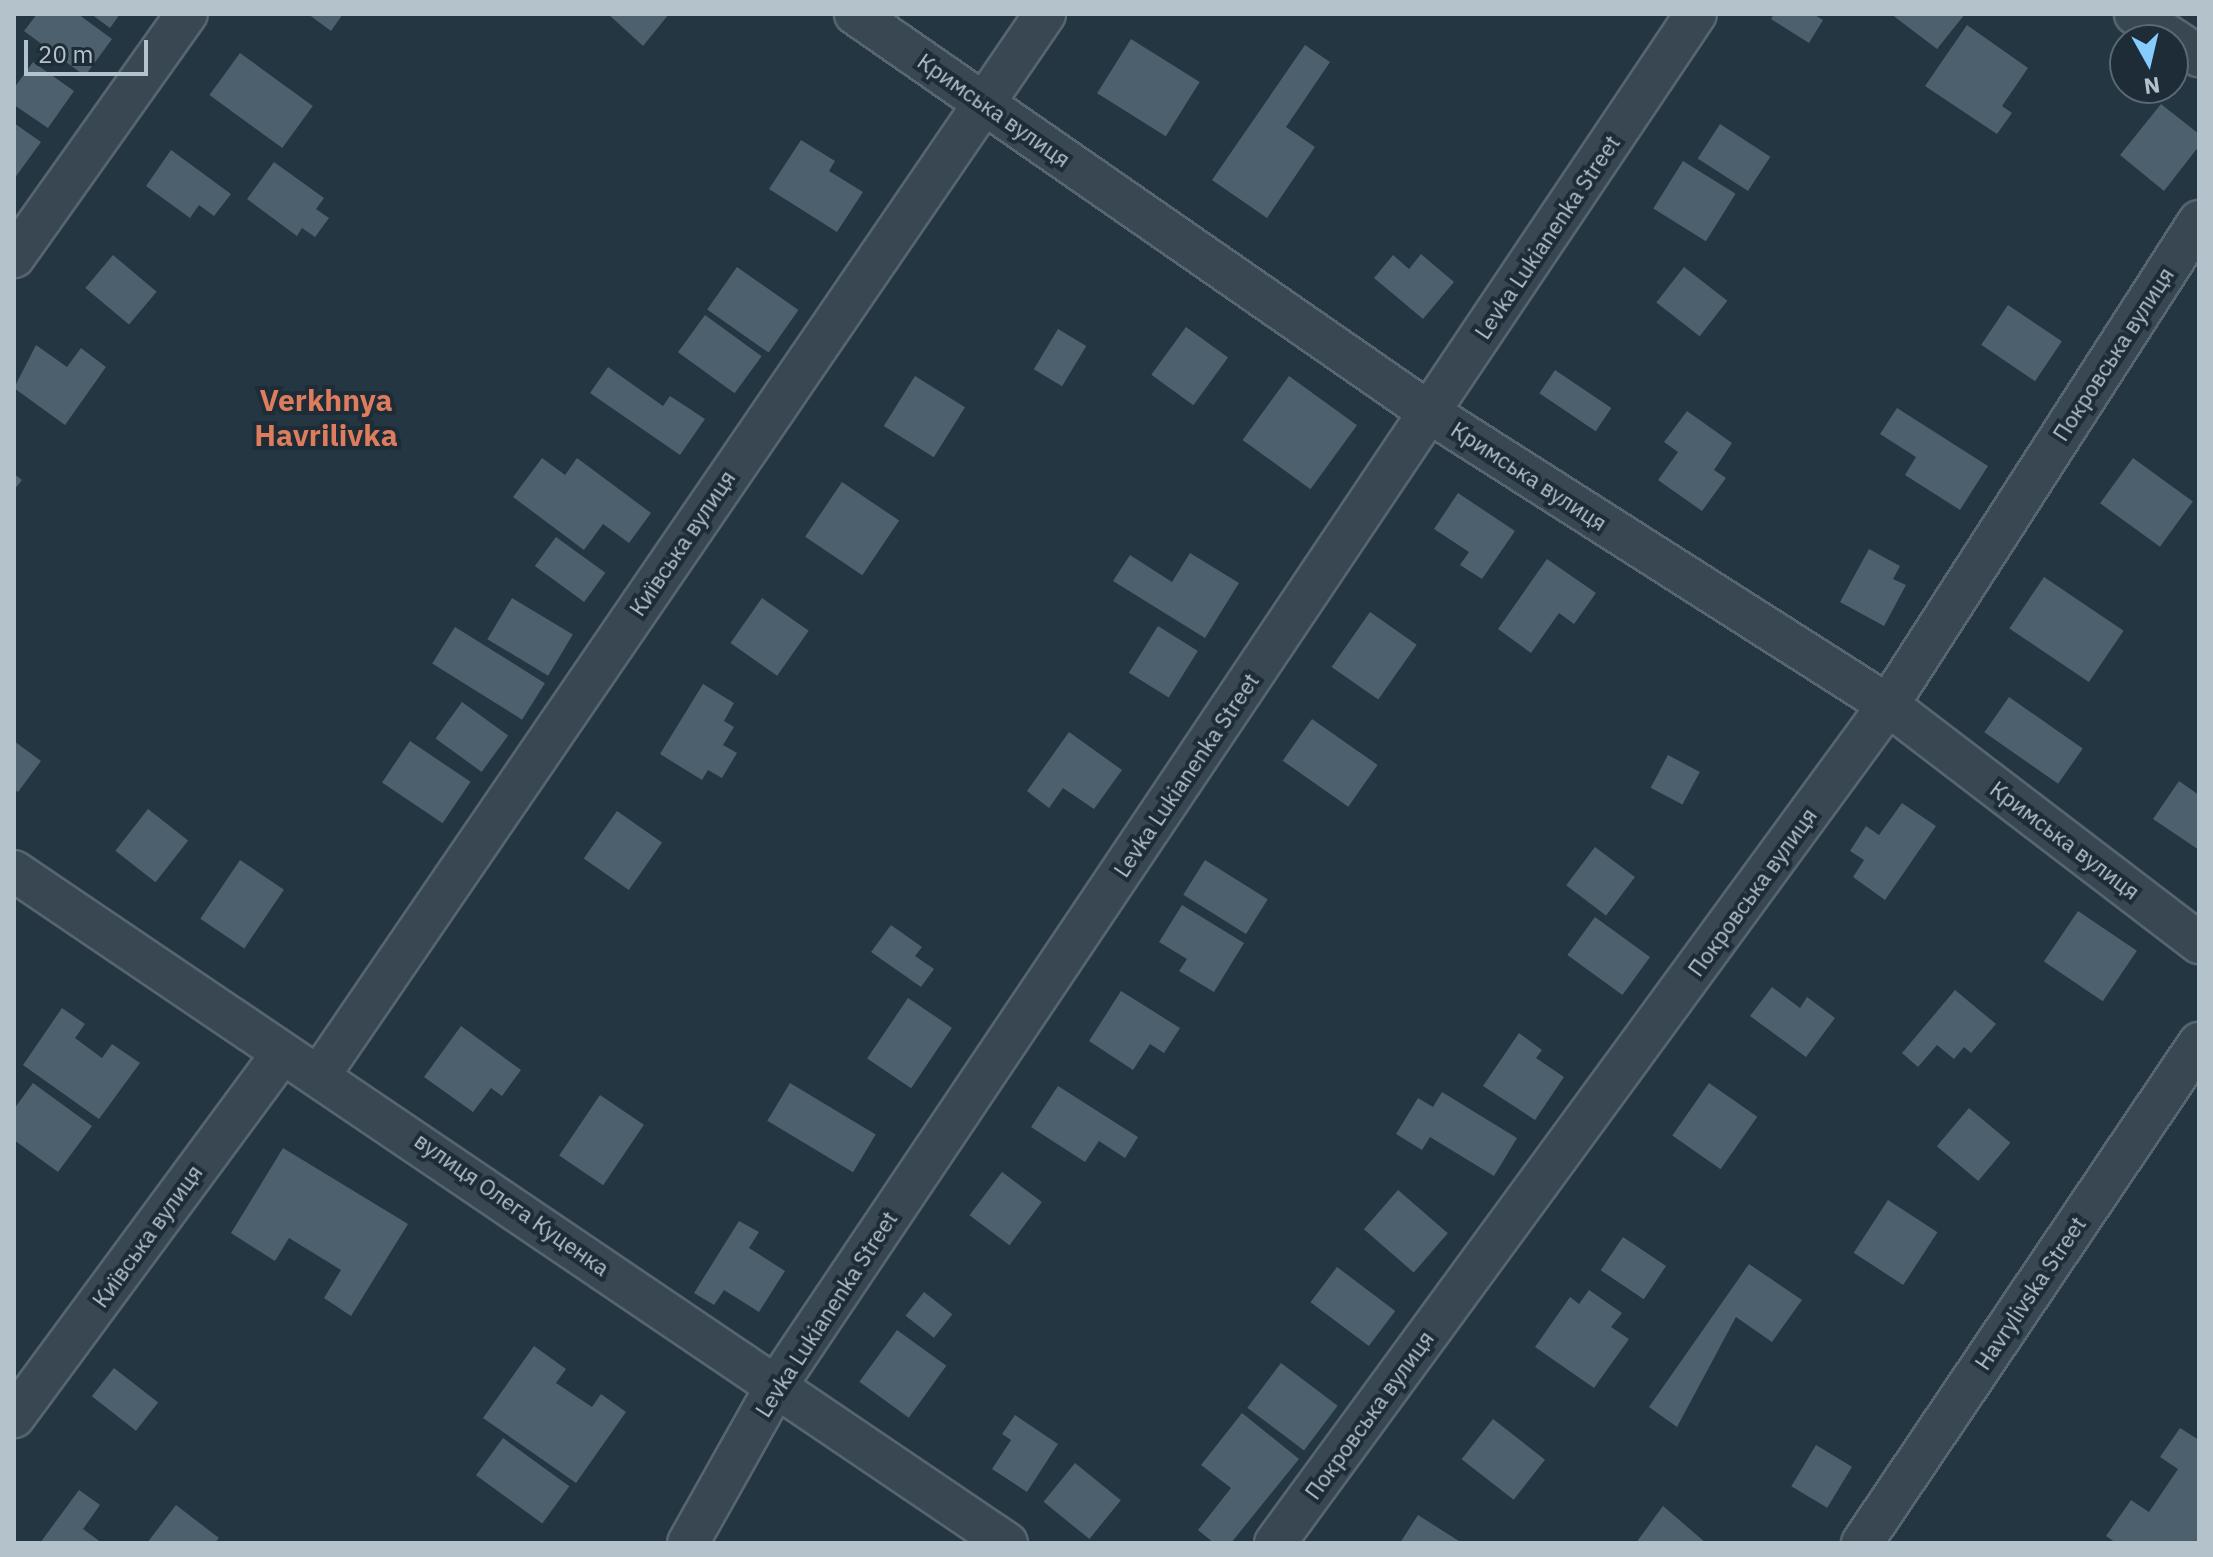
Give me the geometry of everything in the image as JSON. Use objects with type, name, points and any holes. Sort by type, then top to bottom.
[{"type":"street","points":[[14,257],[187,14]]},
{"type":"street","name":"Кримська вулиця","points":[[855,14],[1430,413],[1888,705],[2199,943]]},
{"type":"street","name":"Київська вулиця","points":[[321,1073],[1045,14]]},
{"type":"street","name":"Levka Lukianenka Street","points":[[688,1543],[776,1386],[1696,14]]},
{"type":"street","points":[[2135,14],[2199,56]]},
{"type":"street","name":"Покровська вулиця","points":[[1275,1543],[1888,705],[2199,221]]},
{"type":"street","name":"вулиця Олега Куценка","points":[[14,871],[280,1056],[321,1073],[1007,1543]]},
{"type":"street","name":"Havrylivska Street","points":[[1862,1543],[2199,1043]]},
{"type":"street","name":"Київська вулиця","points":[[14,1417],[280,1056]]},
{"type":"building","points":[[37,14],[78,14],[112,39],[85,76],[24,31]]},
{"type":"building","points":[[91,14],[120,14],[110,28]]},
{"type":"building","points":[[308,14],[343,14],[331,31]]},
{"type":"building","points":[[608,14],[669,14],[643,46]]},
{"type":"building","points":[[1774,14],[1813,14],[1823,20],[1809,43],[1771,19]]},
{"type":"building","points":[[1891,14],[1965,14],[1937,49]]},
{"type":"building","points":[[1967,25],[2028,68],[2002,106],[2012,113],[1997,134],[1925,86]]},
{"type":"building","points":[[1131,39],[1200,82],[1166,136],[1097,93]]},
{"type":"building","points":[[1305,45],[1330,62],[1286,127],[1315,147],[1267,218],[1212,180]]},
{"type":"building","points":[[240,53],[313,106],[282,148],[209,95]]},
{"type":"building","points":[[33,62],[74,91],[48,128],[14,105],[14,88]]},
{"type":"building","points":[[2161,104],[2199,134],[2199,146],[2164,191],[2120,155]]},
{"type":"building","points":[[14,123],[41,142],[14,179]]},
{"type":"building","points":[[1720,124],[1770,157],[1748,191],[1698,158]]},
{"type":"building","points":[[801,140],[835,161],[829,171],[863,192],[837,232],[769,189]]},
{"type":"building","points":[[171,150],[231,194],[214,216],[199,205],[190,218],[146,186]]},
{"type":"building","points":[[1683,161],[1736,194],[1706,241],[1653,208]]},
{"type":"building","points":[[274,162],[324,198],[316,209],[329,218],[315,237],[302,228],[297,236],[247,199]]},
{"type":"building","points":[[1421,254],[1454,282],[1423,319],[1374,278],[1393,255],[1409,269]]},
{"type":"building","points":[[113,255],[157,292],[129,325],[85,288]]},
{"type":"building","points":[[737,267],[798,310],[769,353],[707,310]]},
{"type":"building","points":[[1684,267],[1727,301],[1700,336],[1656,302]]},
{"type":"building","points":[[2008,305],[2062,341],[2035,381],[1981,345]]},
{"type":"building","points":[[705,315],[762,356],[735,393],[678,352]]},
{"type":"building","points":[[1186,327],[1228,358],[1193,405],[1151,375]]},
{"type":"building","points":[[1058,329],[1086,346],[1062,386],[1034,369]]},
{"type":"building","points":[[36,345],[67,367],[81,348],[106,367],[65,425],[14,388]]},
{"type":"building","points":[[608,367],[663,406],[670,396],[705,419],[680,455],[590,393]]},
{"type":"building","points":[[1555,370],[1611,408],[1596,431],[1539,393]]},
{"type":"building","points":[[915,376],[965,407],[934,457],[884,426]]},
{"type":"building","points":[[1289,376],[1357,425],[1311,489],[1243,440]]},
{"type":"building","points":[[1897,408],[1988,466],[1960,510],[1905,475],[1916,457],[1880,434]]},
{"type":"building","points":[[1687,411],[1732,443],[1714,470],[1726,478],[1702,511],[1658,480],[1678,452],[1664,442]]},
{"type":"building","points":[[542,458],[565,475],[577,458],[651,513],[629,543],[603,524],[584,550],[513,497]]},
{"type":"building","points":[[2133,458],[2193,501],[2160,547],[2100,503]]},
{"type":"building","points":[[14,474],[22,480],[14,490]]},
{"type":"building","points":[[842,482],[899,521],[862,575],[805,537]]},
{"type":"building","points":[[1458,493],[1515,531],[1482,579],[1460,565],[1469,552],[1434,529]]},
{"type":"building","points":[[556,537],[605,573],[584,602],[535,566]]},
{"type":"building","points":[[1869,549],[1900,566],[1893,579],[1906,585],[1884,626],[1840,602]]},
{"type":"building","points":[[1190,553],[1239,583],[1205,638],[1113,581],[1130,555],[1172,582]]},
{"type":"building","points":[[1547,559],[1596,593],[1574,624],[1559,613],[1531,653],[1498,629]]},
{"type":"building","points":[[2044,577],[2124,631],[2089,682],[2009,628]]},
{"type":"building","points":[[512,598],[573,635],[548,676],[487,639]]},
{"type":"building","points":[[762,598],[809,631],[777,676],[730,643]]},
{"type":"building","points":[[1370,612],[1417,645],[1378,700],[1332,667]]},
{"type":"building","points":[[1158,626],[1198,651],[1169,698],[1129,673]]},
{"type":"building","points":[[455,627],[545,683],[522,720],[432,663]]},
{"type":"building","points":[[703,684],[734,703],[724,721],[734,727],[723,745],[737,753],[722,778],[708,770],[702,780],[660,754]]},
{"type":"building","points":[[2009,697],[2083,749],[2058,784],[1984,732]]},
{"type":"building","points":[[462,702],[508,736],[482,772],[436,738]]},
{"type":"building","points":[[1312,719],[1378,765],[1348,807],[1283,761]]},
{"type":"building","points":[[1069,732],[1122,770],[1094,809],[1063,788],[1049,808],[1027,791]]},
{"type":"building","points":[[14,741],[41,761],[18,792],[14,789]]},
{"type":"building","points":[[410,741],[471,782],[443,823],[382,782]]},
{"type":"building","points":[[1668,755],[1700,772],[1682,805],[1651,788]]},
{"type":"building","points":[[2179,781],[2199,795],[2199,850],[2153,819]]},
{"type":"building","points":[[1902,803],[1936,826],[1885,900],[1853,877],[1864,860],[1850,851],[1866,826],[1879,835]]},
{"type":"building","points":[[148,809],[188,840],[156,882],[115,851]]},
{"type":"building","points":[[617,811],[662,843],[629,890],[584,859]]},
{"type":"building","points":[[1595,847],[1635,877],[1606,915],[1566,885]]},
{"type":"building","points":[[240,860],[284,890],[244,948],[200,919]]},
{"type":"building","points":[[1205,860],[1268,899],[1246,934],[1183,895]]},
{"type":"building","points":[[1182,905],[1244,943],[1214,992],[1179,971],[1187,959],[1159,942]]},
{"type":"building","points":[[2078,911],[2137,951],[2103,1001],[2044,962]]},
{"type":"building","points":[[1595,917],[1650,957],[1622,995],[1567,955]]},
{"type":"building","points":[[891,925],[922,947],[915,956],[934,969],[921,987],[871,952]]},
{"type":"building","points":[[1772,987],[1800,1008],[1807,997],[1835,1018],[1806,1057],[1750,1016]]},
{"type":"building","points":[[1955,990],[1996,1024],[1971,1053],[1964,1047],[1954,1059],[1937,1045],[1918,1067],[1902,1053]]},
{"type":"building","points":[[1121,991],[1180,1028],[1164,1053],[1150,1044],[1133,1070],[1089,1041]]},
{"type":"building","points":[[908,998],[952,1028],[911,1088],[867,1059]]},
{"type":"building","points":[[62,1008],[85,1024],[75,1038],[102,1058],[112,1044],[140,1063],[99,1119],[23,1065]]},
{"type":"building","points":[[461,1026],[521,1070],[502,1096],[491,1088],[473,1112],[424,1077]]},
{"type":"building","points":[[1519,1033],[1542,1050],[1536,1058],[1564,1077],[1535,1120],[1483,1086]]},
{"type":"building","points":[[33,1083],[92,1126],[58,1172],[14,1140],[14,1109]]},
{"type":"building","points":[[790,1083],[876,1135],[853,1172],[767,1121]]},
{"type":"building","points":[[1709,1083],[1757,1117],[1721,1169],[1672,1135]]},
{"type":"building","points":[[1058,1086],[1138,1137],[1125,1158],[1099,1141],[1085,1162],[1031,1127]]},
{"type":"building","points":[[1442,1092],[1517,1138],[1494,1176],[1430,1137],[1422,1150],[1396,1134],[1418,1098],[1433,1107]]},
{"type":"building","points":[[600,1095],[644,1125],[603,1185],[559,1156]]},
{"type":"building","points":[[1969,1108],[2010,1143],[1978,1181],[1937,1146]]},
{"type":"building","points":[[283,1148],[408,1224],[351,1316],[324,1298],[341,1270],[289,1238],[275,1261],[231,1233]]},
{"type":"building","points":[[1002,1172],[1042,1202],[1009,1245],[970,1215]]},
{"type":"building","points":[[1398,1190],[1448,1233],[1414,1273],[1364,1229]]},
{"type":"building","points":[[1888,1200],[1937,1232],[1903,1285],[1854,1253]]},
{"type":"building","points":[[739,1221],[759,1232],[749,1248],[785,1271],[759,1312],[724,1290],[714,1305],[694,1293]]},
{"type":"building","points":[[1623,1237],[1666,1266],[1644,1299],[1601,1270]]},
{"type":"building","points":[[1749,1264],[1802,1300],[1772,1342],[1736,1317],[1677,1427],[1649,1407]]},
{"type":"building","points":[[1337,1267],[1395,1311],[1369,1346],[1311,1302]]},
{"type":"building","points":[[1589,1290],[1622,1313],[1611,1327],[1629,1339],[1594,1388],[1535,1347],[1570,1297],[1579,1304]]},
{"type":"building","points":[[924,1292],[952,1314],[934,1338],[906,1316]]},
{"type":"building","points":[[897,1330],[946,1366],[909,1418],[859,1382]]},
{"type":"building","points":[[534,1346],[566,1369],[556,1383],[592,1407],[601,1394],[626,1412],[576,1483],[483,1418]]},
{"type":"building","points":[[1281,1363],[1338,1406],[1304,1450],[1247,1408]]},
{"type":"building","points":[[114,1368],[158,1402],[136,1431],[92,1396]]},
{"type":"building","points":[[1242,1413],[1299,1459],[1231,1543],[1214,1543],[1198,1530],[1231,1488],[1201,1465]]},
{"type":"building","points":[[1015,1415],[1058,1444],[1027,1492],[992,1469],[1011,1440],[1002,1434]]},
{"type":"building","points":[[1493,1419],[1545,1460],[1514,1500],[1462,1459]]},
{"type":"building","points":[[2180,1428],[2199,1440],[2199,1541],[2116,1543],[2106,1536],[2131,1500],[2149,1512],[2178,1469],[2160,1457]]},
{"type":"building","points":[[503,1438],[569,1486],[542,1523],[476,1475]]},
{"type":"building","points":[[1816,1445],[1852,1467],[1827,1508],[1791,1486]]},
{"type":"building","points":[[1075,1463],[1121,1500],[1089,1539],[1044,1502]]},
{"type":"building","points":[[79,1490],[100,1505],[83,1529],[102,1543],[40,1543]]},
{"type":"building","points":[[176,1505],[219,1538],[215,1543],[147,1543]]},
{"type":"building","points":[[1663,1506],[1706,1543],[1636,1543]]},
{"type":"building","points":[[1418,1515],[1462,1543],[1400,1543]]},
{"type":"district","name":"Verkhnya Havrilivka","points":[[326,417]]}]
